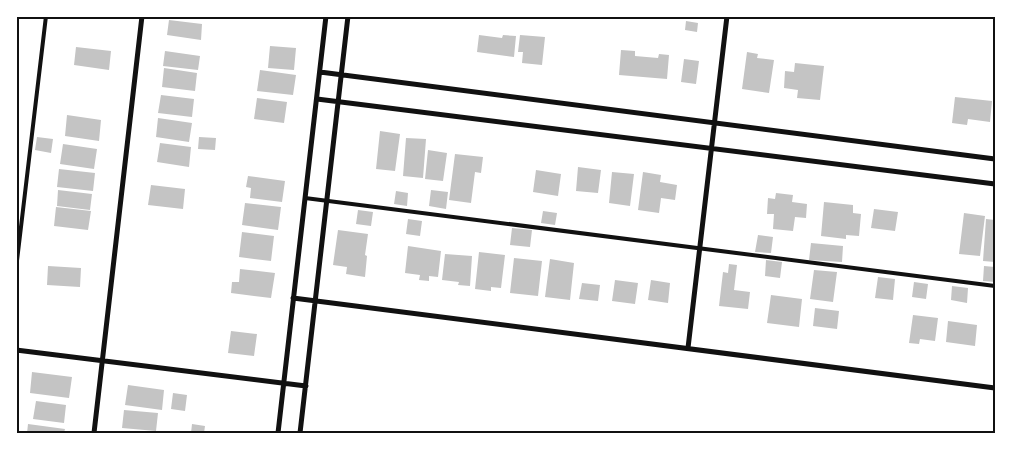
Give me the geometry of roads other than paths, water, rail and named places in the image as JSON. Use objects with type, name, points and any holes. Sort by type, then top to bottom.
[{"type":"street","points":[[94,433],[142,16]]},
{"type":"street","points":[[278,433],[326,16]]},
{"type":"street","points":[[300,433],[348,16]]},
{"type":"street","points":[[688,348],[727,16]]},
{"type":"street","points":[[320,72],[995,159]]},
{"type":"street","points":[[316,98],[995,184]]},
{"type":"street","points":[[293,298],[995,388]]},
{"type":"street","points":[[16,350],[306,386]]},
{"type":"lane","points":[[16,269],[46,16]]},
{"type":"lane","points":[[305,198],[995,286]]}]
